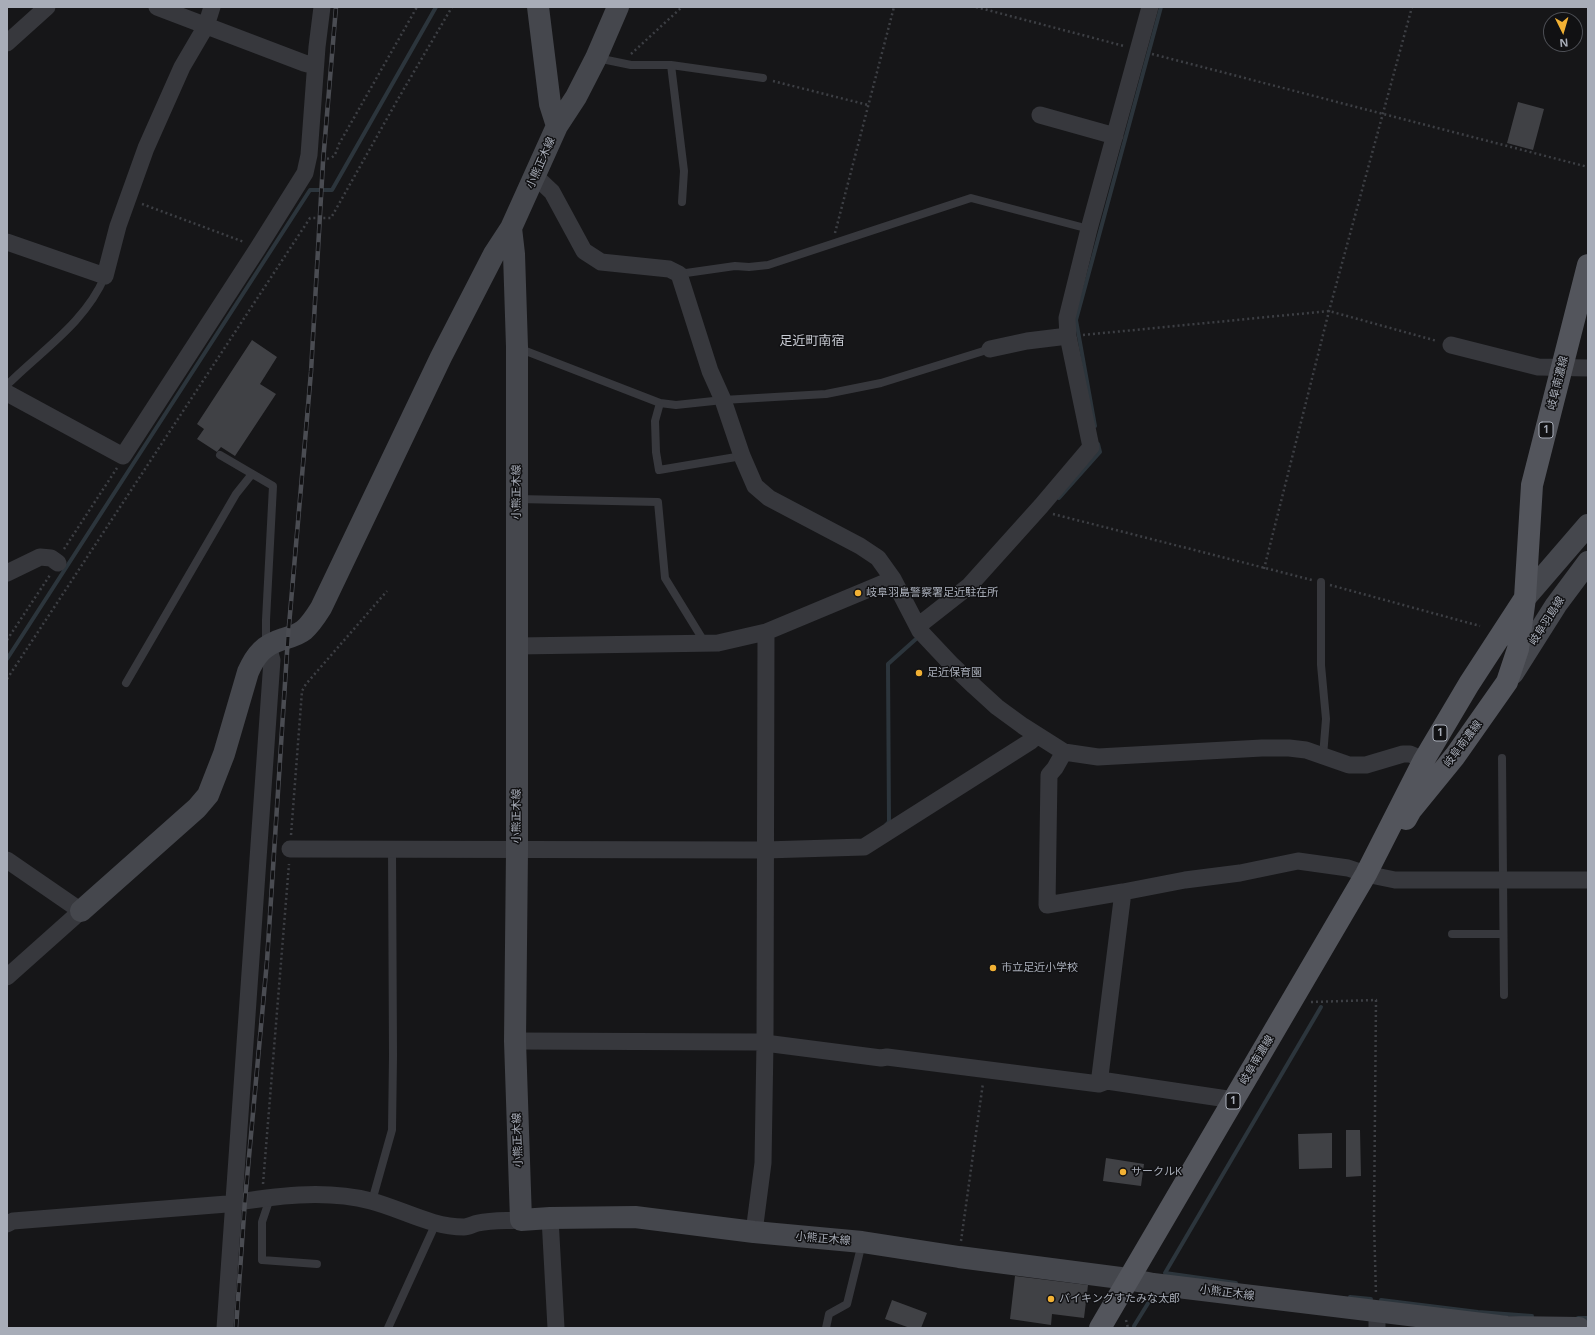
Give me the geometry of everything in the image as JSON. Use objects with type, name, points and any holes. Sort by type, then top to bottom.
[{"type":"main road","name":"小熊正木線","points":[[538,7],[550,104],[557,126],[511,228],[514,254],[517,347],[517,850],[515,1041],[521,1220],[550,1218],[635,1217],[754,1232],[862,1242],[959,1257],[1128,1279],[1377,1320],[1507,1327],[1579,1328]]},
{"type":"main road","points":[[557,126],[576,97],[596,58],[618,7]]},
{"type":"main road","points":[[81,911],[197,808],[208,795],[224,754],[248,672],[258,653],[275,642],[303,631],[321,608],[441,356],[494,254],[511,228]]},
{"type":"main road","name":"岐阜南濃線","points":[[1366,874],[1382,858],[1411,810],[1455,756],[1508,682],[1518,649],[1525,598],[1532,485],[1588,265]]},
{"type":"main road","points":[[1525,598],[1588,525]]},
{"type":"main road","name":"岐阜羽島線","points":[[1508,682],[1556,605],[1588,562]]},
{"type":"main road","name":"岐阜南濃線","points":[[1100,1328],[1366,874],[1424,760],[1469,684],[1525,598]]},
{"type":"street","points":[[7,43],[47,7]]},
{"type":"street","points":[[157,7],[315,66]]},
{"type":"street","points":[[7,242],[105,276],[118,226],[146,148],[179,75],[206,26],[212,7]]},
{"type":"street","points":[[7,393],[123,456],[305,173],[322,7]]},
{"type":"street","points":[[918,626],[969,586],[1091,448],[1068,336],[1066,318],[1150,7]]},
{"type":"street","points":[[1040,115],[1116,136]]},
{"type":"street","points":[[535,176],[552,192],[584,251],[601,262],[668,269],[679,274],[710,371],[723,400],[742,456],[755,486],[769,498],[866,550],[878,558],[893,579],[920,631],[936,648],[997,707],[1064,752],[1087,756],[1112,757],[1262,748],[1289,748],[1306,750],[1349,765],[1366,765],[1403,754],[1410,754],[1424,760]]},
{"type":"street","points":[[990,349],[1027,341],[1068,336]]},
{"type":"street","points":[[1451,345],[1538,367],[1588,368]]},
{"type":"street","points":[[7,573],[40,557],[46,557],[57,562]]},
{"type":"street","points":[[517,646],[718,644],[766,632],[893,579]]},
{"type":"street","points":[[754,1232],[763,1163],[765,1043],[766,632]]},
{"type":"street","points":[[225,1328],[272,660],[267,647]]},
{"type":"street","points":[[290,849],[765,850],[864,847],[1031,741],[1037,734]]},
{"type":"street","points":[[1064,752],[1055,768],[1049,775],[1047,905],[1185,880],[1240,873],[1298,861],[1348,868],[1366,874],[1395,880],[1588,880]]},
{"type":"street","points":[[7,860],[81,911],[7,977]]},
{"type":"street","points":[[1099,1084],[1123,892]]},
{"type":"street","points":[[515,1041],[728,1041],[765,1043],[1099,1084],[1107,1081],[1234,1100]]},
{"type":"street","points":[[7,1224],[13,1221],[234,1203],[266,1198],[320,1194],[340,1195],[372,1201],[436,1223],[465,1227],[478,1223],[521,1220]]},
{"type":"street","points":[[550,1218],[556,1328]]},
{"type":"lane","points":[[596,58],[631,65],[671,65],[763,78]]},
{"type":"lane","points":[[671,65],[684,171],[682,202]]},
{"type":"lane","points":[[679,274],[735,266],[748,267],[768,265],[971,198],[1089,229]]},
{"type":"lane","points":[[7,385],[57,341],[77,319],[99,289],[105,276]]},
{"type":"lane","points":[[517,347],[660,403],[676,405],[833,392],[881,383],[990,349]]},
{"type":"lane","points":[[660,403],[655,421],[656,452],[659,470],[742,456]]},
{"type":"lane","points":[[220,455],[273,486],[266,620],[267,647]]},
{"type":"lane","points":[[126,683],[236,494],[252,474]]},
{"type":"lane","points":[[517,499],[658,502],[665,578],[705,643]]},
{"type":"lane","points":[[1321,582],[1321,665],[1326,719],[1324,756]]},
{"type":"lane","points":[[1502,758],[1504,995]]},
{"type":"lane","points":[[372,1201],[392,1130],[392,850]]},
{"type":"lane","points":[[1452,934],[1503,934]]},
{"type":"lane","points":[[266,1198],[262,1222],[262,1260],[317,1264]]},
{"type":"lane","points":[[388,1328],[436,1223]]},
{"type":"lane","points":[[826,1328],[829,1314],[847,1304],[862,1242]]},
{"type":"path","points":[[337,152],[339,144],[417,7]]},
{"type":"path","points":[[7,680],[310,218],[331,218],[452,7]]},
{"type":"path","points":[[631,65],[630,56],[682,7]]},
{"type":"path","points":[[834,243],[834,234],[894,7]]},
{"type":"path","points":[[976,7],[1588,167]]},
{"type":"path","points":[[1264,569],[1328,311],[1412,7]]},
{"type":"path","points":[[763,78],[868,105]]},
{"type":"path","points":[[128,199],[258,248]]},
{"type":"path","points":[[1068,336],[1328,311],[1451,345]]},
{"type":"path","points":[[7,640],[123,456]]},
{"type":"path","points":[[1041,506],[1052,513],[1264,569],[1321,582],[1480,626]]},
{"type":"path","points":[[266,1198],[302,692],[306,684],[387,591]]},
{"type":"path","points":[[1295,996],[1307,1002],[1376,1000],[1374,1222],[1377,1320]]},
{"type":"path","points":[[959,1257],[985,1069]]},
{"type":"building","points":[[1518,102],[1544,109],[1533,150],[1507,143]]},
{"type":"building","points":[[252,340],[277,357],[260,384],[276,394],[235,456],[221,447],[217,452],[197,439],[204,429],[197,424]]},
{"type":"building","points":[[1346,1130],[1360,1130],[1361,1176],[1346,1177]]},
{"type":"building","points":[[1332,1133],[1332,1168],[1299,1169],[1298,1134]]},
{"type":"building","name":"サークルK","points":[[1106,1158],[1144,1164],[1141,1186],[1103,1181]]},
{"type":"building","points":[[1015,1276],[1088,1285],[1084,1318],[1052,1314],[1051,1325],[1010,1319]]},
{"type":"building","points":[[892,1300],[927,1313],[921,1328],[910,1328],[885,1319]]},
{"type":"waterway","points":[[7,659],[310,190],[332,190],[436,7]]},
{"type":"waterway","points":[[1095,426],[1076,320],[1161,7]]},
{"type":"waterway","points":[[1059,498],[1100,452],[1098,444]]},
{"type":"waterway","points":[[886,825],[889,822],[888,664],[916,639]]},
{"type":"waterway","points":[[1236,1283],[1165,1273],[1321,1007]]},
{"type":"waterway","points":[[1134,1326],[1155,1292]]},
{"type":"waterway","points":[[1350,1297],[1371,1299]]},
{"type":"waterway","points":[[1381,1300],[1478,1312],[1532,1316]]},
{"type":"waterway","points":[[1578,1318],[1588,1318]]},
{"type":"railway","points":[[236,1328],[245,1200],[267,961],[288,637],[311,372],[323,162],[336,7]]},
{"type":"place","name":"岐阜羽島警察署足近駐在所","points":[[858,593]]},
{"type":"place","name":"足近保育園","points":[[919,673]]},
{"type":"place","name":"市立足近小学校","points":[[993,968]]},
{"type":"place","name":"サークルK","points":[[1123,1172]]},
{"type":"place","name":"バイキングすたみな太郎","points":[[1051,1299]]},
{"type":"district","name":"足近町南宿","points":[[812,341]]}]
